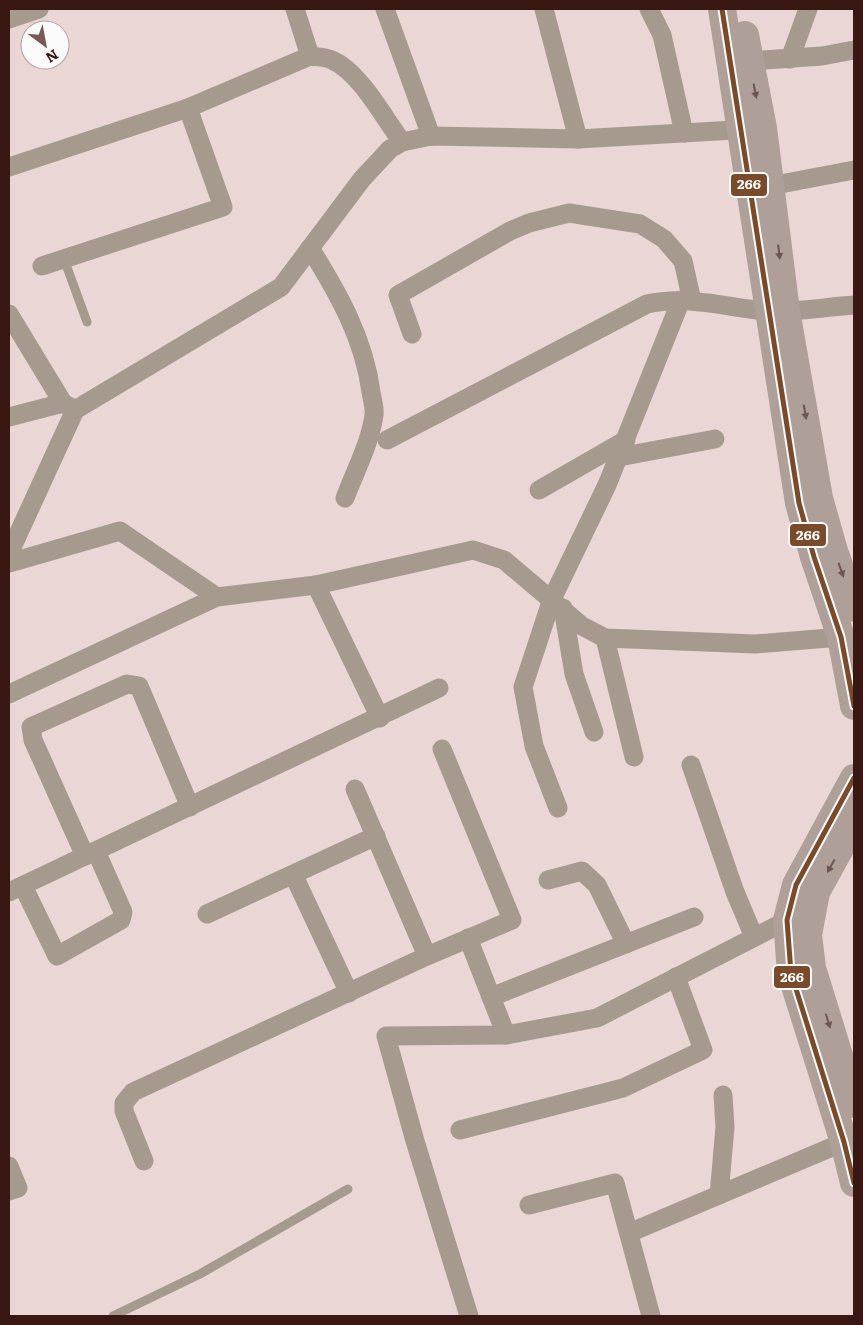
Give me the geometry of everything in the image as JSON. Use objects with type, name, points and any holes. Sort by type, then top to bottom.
[{"type":"main road","points":[[722,9],[752,129],[770,186],[777,311],[819,498],[834,550],[854,607]]},
{"type":"main road","points":[[742,9],[749,61],[752,129],[777,311],[799,503],[814,557],[841,637],[854,706]]},
{"type":"main road","points":[[854,778],[796,885],[787,920],[791,973],[844,1142],[854,1183]]},
{"type":"main road","points":[[854,823],[816,892],[808,935],[812,968],[854,1104]]},
{"type":"street","points":[[9,20],[39,9]]},
{"type":"street","points":[[295,9],[310,56]]},
{"type":"street","points":[[385,9],[431,136]]},
{"type":"street","points":[[544,9],[578,139]]},
{"type":"street","points":[[649,9],[662,35],[684,133]]},
{"type":"street","points":[[790,59],[808,9]]},
{"type":"street","points":[[749,61],[790,59],[854,50]]},
{"type":"street","points":[[9,167],[188,108],[310,56],[331,59],[347,69],[368,93],[402,142]]},
{"type":"street","points":[[42,266],[223,207],[188,108]]},
{"type":"street","points":[[9,417],[69,407],[281,287],[362,179],[390,149],[402,142],[431,136],[578,139],[752,129]]},
{"type":"street","points":[[770,186],[854,170]]},
{"type":"street","points":[[412,334],[398,295],[510,231],[529,223],[569,213],[640,224],[664,239],[683,262],[686,300],[523,687],[534,746],[558,808]]},
{"type":"street","points":[[310,248],[334,286],[354,328],[370,383],[374,413],[366,445],[345,498]]},
{"type":"street","points":[[387,440],[647,304],[665,300],[686,300],[777,311],[854,305]]},
{"type":"street","points":[[9,314],[69,407]]},
{"type":"street","points":[[9,554],[69,407]]},
{"type":"street","points":[[539,490],[623,448],[715,438]]},
{"type":"street","points":[[9,563],[120,531],[217,597]]},
{"type":"street","points":[[9,694],[217,597],[316,585],[473,550],[504,560],[558,603],[582,626],[605,638],[755,644],[841,637]]},
{"type":"street","points":[[316,585],[380,718]]},
{"type":"street","points":[[558,603],[574,674],[594,732]]},
{"type":"street","points":[[605,638],[634,757]]},
{"type":"street","points":[[190,807],[138,686],[127,684],[31,727],[33,740],[90,854],[123,912],[121,920],[57,956],[16,889],[90,854],[190,807],[380,718],[438,688]]},
{"type":"street","points":[[144,1161],[124,1111],[124,1103],[133,1092],[427,956],[512,920],[442,749]]},
{"type":"street","points":[[691,765],[735,892],[754,937]]},
{"type":"street","points":[[355,789],[427,956]]},
{"type":"street","points":[[207,914],[294,876],[376,836]]},
{"type":"street","points":[[548,880],[582,871],[591,877],[597,885],[626,944]]},
{"type":"street","points":[[294,876],[349,993]]},
{"type":"street","points":[[469,1316],[415,1142],[386,1036],[506,1035],[597,1018],[813,908]]},
{"type":"street","points":[[491,997],[694,917]]},
{"type":"street","points":[[468,938],[506,1035]]},
{"type":"street","points":[[460,1130],[624,1088],[703,1050],[676,977]]},
{"type":"street","points":[[720,1195],[725,1127],[723,1095]]},
{"type":"street","points":[[629,1233],[844,1142]]},
{"type":"street","points":[[9,1166],[18,1188],[9,1191]]},
{"type":"street","points":[[529,1205],[615,1183],[651,1316]]},
{"type":"lane","points":[[64,259],[87,322]]},
{"type":"lane","points":[[112,1316],[200,1274],[348,1189]]},
{"type":"transit line","name":"266","points":[[722,9],[799,503],[814,557],[841,637],[854,706]]},
{"type":"transit line","name":"266","points":[[854,778],[796,885],[787,920],[791,973],[844,1142],[854,1183]]}]
